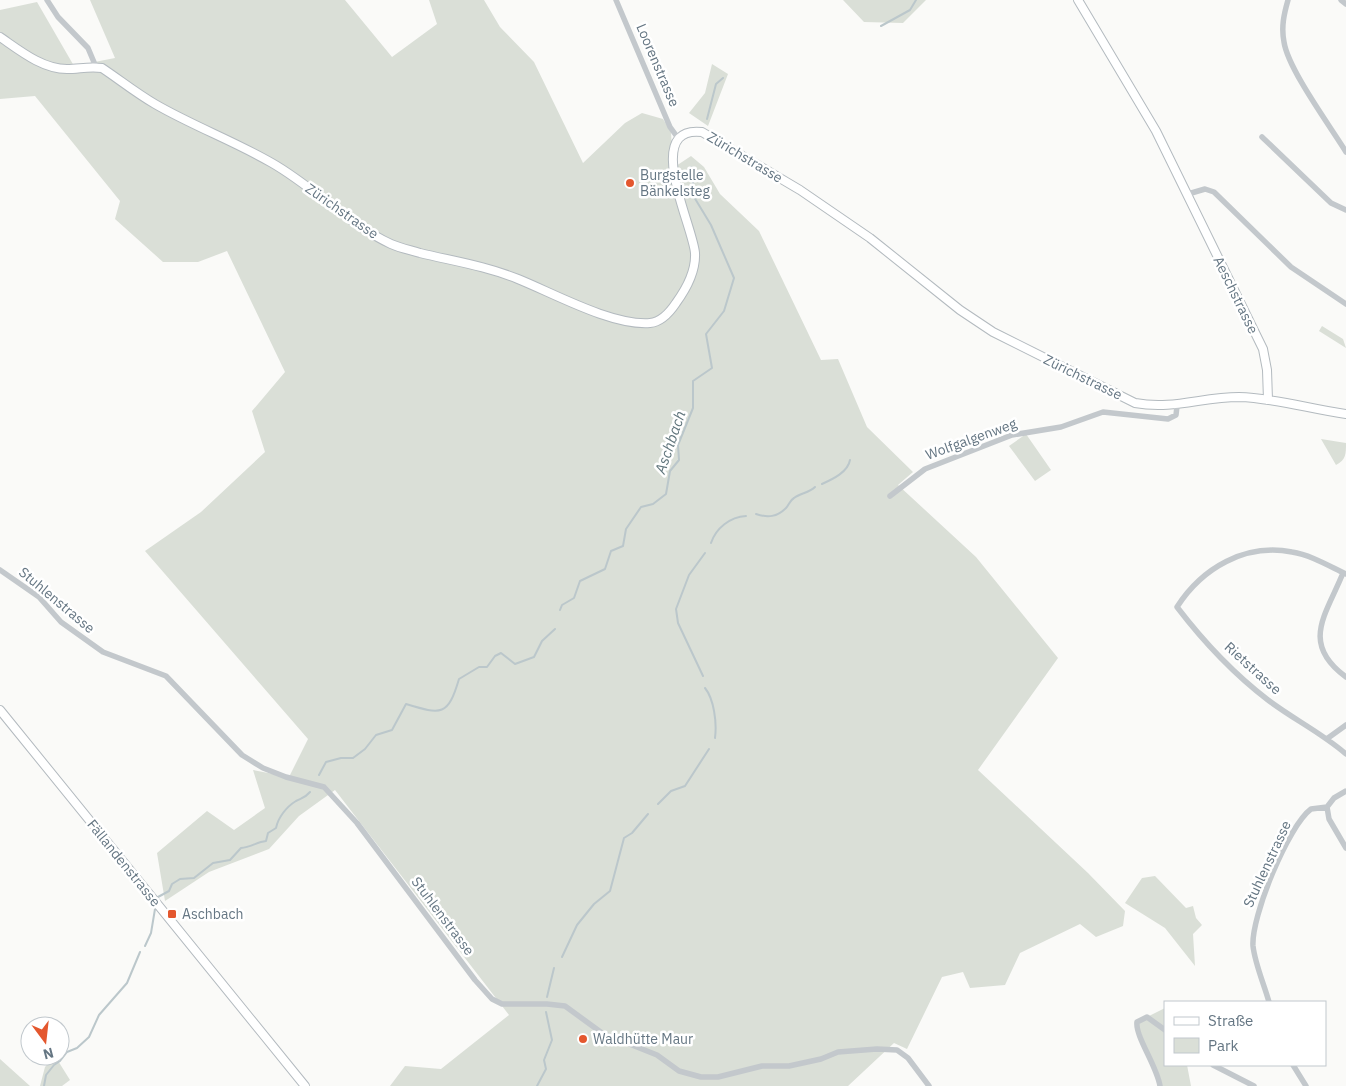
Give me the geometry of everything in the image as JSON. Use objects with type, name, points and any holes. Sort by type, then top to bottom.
[{"type":"street","points":[[47,0],[58,17],[88,48],[96,67]]},
{"type":"street","name":"Loorenstrasse","points":[[616,0],[670,127],[678,138]]},
{"type":"street","name":"Aeschstrasse","points":[[1078,0],[1139,100],[1188,194],[1262,349],[1267,370],[1268,400]]},
{"type":"street","points":[[1288,0],[1283,19],[1284,42],[1290,60],[1346,152]]},
{"type":"street","points":[[1341,0],[1346,4]]},
{"type":"street","name":"Zürichstrasse","points":[[0,37],[30,57],[53,68],[102,68],[154,104],[271,162],[316,191],[366,231],[394,246],[454,262],[494,269],[584,307],[635,322],[652,323],[664,317],[687,286],[694,270],[695,252],[678,192],[672,152],[678,138],[686,133],[702,132],[800,190],[870,238],[960,310],[1009,341],[1135,403],[1154,406],[1177,406],[1218,398],[1268,400],[1346,414]]},
{"type":"street","points":[[1262,137],[1331,203],[1346,210]]},
{"type":"street","points":[[1188,194],[1205,189],[1214,192],[1291,267],[1346,304]]},
{"type":"street","name":"Wolfgalgenweg","points":[[890,496],[925,469],[1012,435],[1061,427],[1103,412],[1168,419],[1176,415],[1177,406]]},
{"type":"street","name":"Rietstrasse","points":[[1345,573],[1293,552],[1278,550],[1251,552],[1227,560],[1216,567],[1196,584],[1177,607],[1245,681],[1269,700],[1328,738],[1346,754]]},
{"type":"street","name":"Stuhlenstrasse","points":[[0,570],[39,597],[61,622],[103,652],[166,676],[242,755],[286,778],[324,786],[357,823],[475,980],[492,999],[502,1004],[565,1006],[602,1032],[657,1055],[679,1070],[701,1077],[718,1077],[762,1066],[789,1066],[821,1059],[838,1052],[897,1050],[908,1058],[929,1086]]},
{"type":"street","points":[[1345,573],[1319,633],[1321,650],[1325,659],[1346,678]]},
{"type":"street","name":"Fällandenstrasse","points":[[0,710],[305,1086]]},
{"type":"street","points":[[1328,738],[1346,725]]},
{"type":"street","name":"Stuhlenstrasse","points":[[1269,1001],[1253,947],[1255,922],[1260,903],[1300,822],[1311,809],[1327,807],[1334,798],[1346,791]]},
{"type":"street","points":[[1327,807],[1328,819],[1346,848]]},
{"type":"street","points":[[1160,1086],[1151,1058],[1137,1031],[1137,1022],[1147,1017],[1164,1029]]},
{"type":"street","points":[[1215,1066],[1254,1086]]},
{"type":"street","points":[[1294,1066],[1306,1086]]},
{"type":"green space","points":[[90,0],[345,0],[392,57],[437,24],[429,0],[484,0],[500,27],[534,62],[583,163],[625,123],[642,113],[663,119],[671,132],[673,168],[691,156],[704,167],[720,194],[759,231],[821,360],[838,359],[867,427],[913,472],[898,485],[976,557],[1058,658],[978,770],[1088,873],[1125,911],[1123,926],[1096,937],[1080,924],[1020,953],[1005,985],[970,988],[963,972],[942,977],[907,1049],[894,1043],[848,1086],[390,1086],[405,1066],[441,1069],[509,1015],[335,790],[299,816],[269,849],[209,872],[165,901],[157,853],[207,811],[234,830],[265,808],[253,770],[289,777],[308,739],[145,551],[201,512],[265,452],[252,411],[285,372],[227,251],[198,262],[163,262],[115,219],[120,201],[35,96],[0,99],[0,10],[37,2],[74,66],[115,58]]},
{"type":"green space","points":[[843,0],[926,0],[903,23],[864,22]]},
{"type":"green space","points":[[712,64],[728,74],[708,126],[689,113],[705,93]]},
{"type":"green space","points":[[1322,326],[1343,339],[1346,348],[1319,331]]},
{"type":"green space","points":[[1026,434],[1051,470],[1035,481],[1009,446]]},
{"type":"green space","points":[[1321,439],[1346,443],[1344,459],[1336,465]]},
{"type":"green space","points":[[1155,876],[1186,908],[1193,906],[1196,918],[1202,925],[1193,934],[1195,966],[1165,928],[1125,903],[1142,878]]},
{"type":"green space","points":[[1164,1008],[1164,1066],[1187,1066],[1191,1086],[1160,1086],[1137,1022]]},
{"type":"green space","points":[[0,1059],[30,1086],[0,1086]]},
{"type":"green space","points":[[61,1066],[70,1080],[62,1086],[40,1086],[45,1067]]},
{"type":"waterway","name":"Aschbach","points":[[881,26],[910,10],[916,0]]},
{"type":"waterway","name":"Aschbach","points":[[707,119],[716,84],[723,78]]},
{"type":"waterway","name":"Aschbach","points":[[560,610],[562,605],[574,598],[580,581],[605,569],[611,551],[623,546],[626,529],[641,507],[653,504],[666,494],[670,471],[679,460],[678,445],[693,408],[693,381],[712,368],[706,334],[724,311],[734,278],[711,225],[691,192],[693,182],[691,167]]},
{"type":"waterway","points":[[822,484],[843,472],[850,460]]},
{"type":"waterway","points":[[756,514],[764,516],[776,515],[783,511],[793,499],[815,487]]},
{"type":"waterway","points":[[711,543],[716,533],[724,524],[746,516]]},
{"type":"waterway","points":[[703,676],[678,623],[676,609],[689,575],[705,553]]},
{"type":"waterway","name":"Aschbach","points":[[319,775],[326,762],[341,758],[353,758],[365,749],[376,735],[392,730],[406,704],[428,710],[436,711],[442,709],[451,700],[459,679],[479,667],[487,667],[495,656],[501,653],[515,664],[534,657],[542,641],[555,629]]},
{"type":"waterway","points":[[705,688],[711,698],[714,711],[715,738]]},
{"type":"waterway","points":[[658,804],[671,791],[685,786],[709,749]]},
{"type":"waterway","name":"Aschbach","points":[[158,897],[169,891],[172,884],[180,879],[194,878],[213,863],[230,860],[241,848],[266,841],[268,833],[276,828],[279,820],[292,803],[305,797],[310,792]]},
{"type":"waterway","points":[[562,957],[577,925],[594,904],[610,891],[624,838],[632,833],[648,814]]},
{"type":"waterway","name":"Aschbach","points":[[145,946],[151,933],[155,909]]},
{"type":"waterway","name":"Aschbach","points":[[44,1086],[46,1075],[54,1065],[67,1052],[77,1048],[89,1037],[99,1015],[127,983],[140,952]]},
{"type":"waterway","points":[[547,997],[554,968]]},
{"type":"waterway","points":[[537,1086],[546,1069],[544,1060],[552,1040],[546,1012]]},
{"type":"place","name":"Burgstelle Bänkelsteg","points":[[630,183]]},
{"type":"place","name":"Aschbach","points":[[172,914]]},
{"type":"place","name":"Waldhütte Maur","points":[[583,1039]]}]
